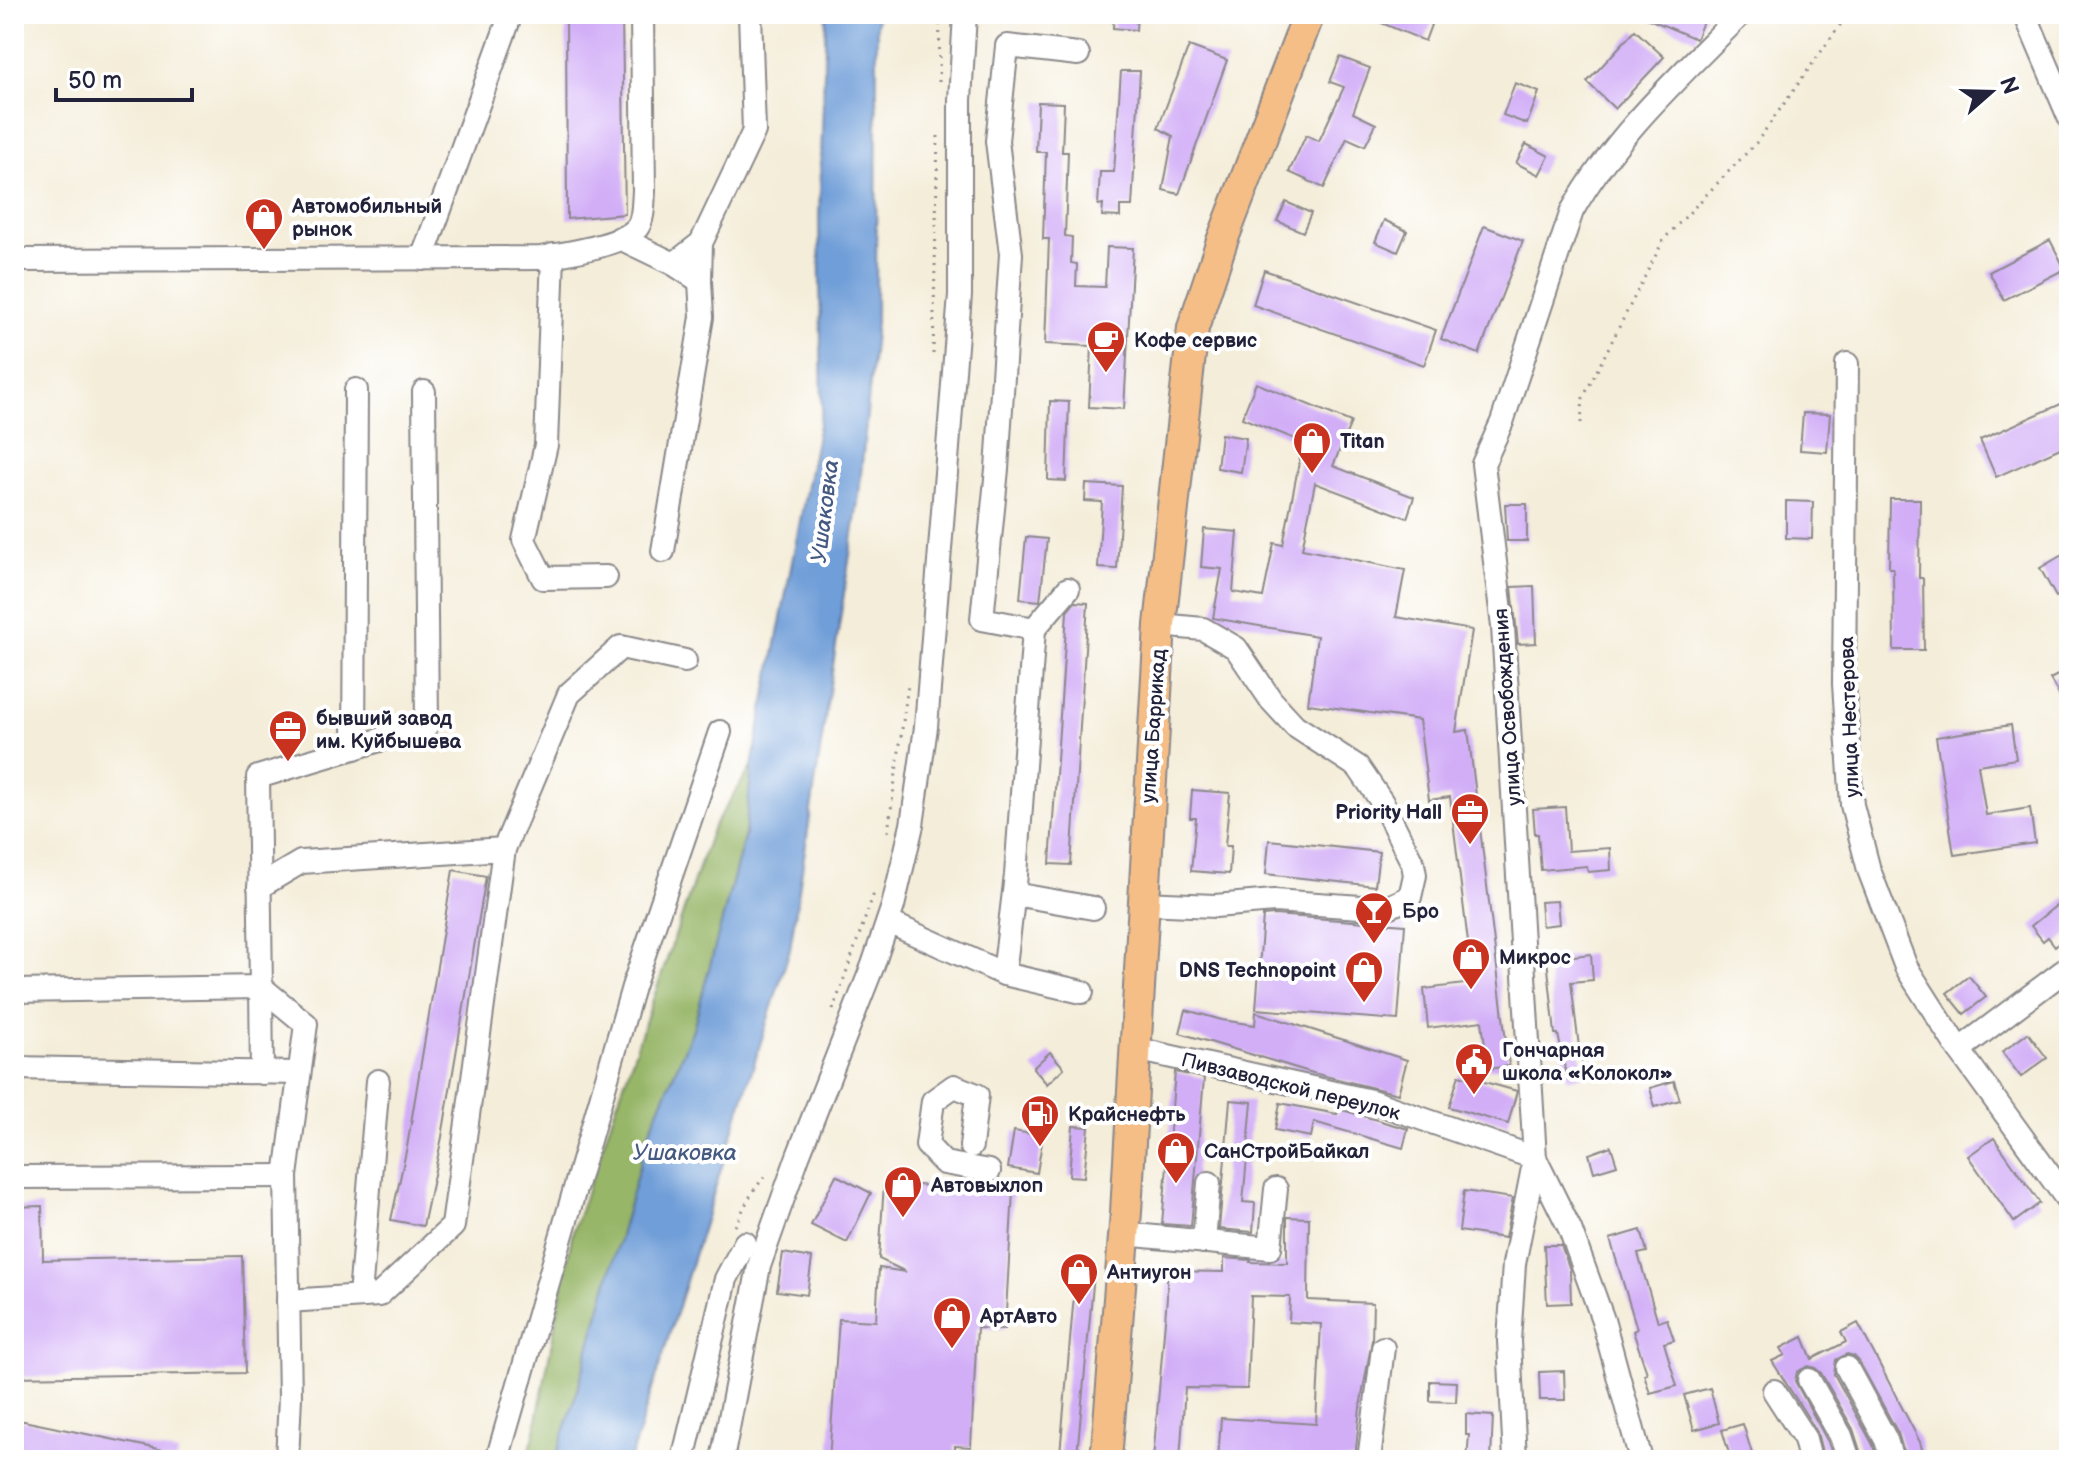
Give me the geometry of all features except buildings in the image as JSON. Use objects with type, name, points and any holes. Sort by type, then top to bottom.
[{"type":"main road","name":"улица Баррикад","points":[[1106,1460],[1136,1049],[1160,625],[1193,328],[1222,241],[1309,14]]},
{"type":"street","points":[[424,253],[511,14]]},
{"type":"street","points":[[14,260],[424,253],[541,258],[620,238],[640,224],[644,191],[642,14]]},
{"type":"street","points":[[663,551],[702,317],[701,243],[754,131],[750,14]]},
{"type":"street","points":[[722,1460],[759,1266],[888,922],[912,825],[926,727],[939,589],[960,295],[960,100],[965,14]]},
{"type":"street","name":"улица Освобождения","points":[[1641,1460],[1594,1294],[1570,1229],[1535,1158],[1503,627],[1483,464],[1502,422],[1572,211],[1643,113],[1741,14]]},
{"type":"street","points":[[2025,14],[2069,117]]},
{"type":"street","points":[[1034,629],[982,619],[997,469],[1011,254],[997,141],[1007,46],[1078,54]]},
{"type":"street","points":[[620,238],[674,264],[700,281]]},
{"type":"street","points":[[674,264],[701,243]]},
{"type":"street","points":[[553,255],[546,445],[524,540],[543,578],[606,577]]},
{"type":"street","name":"улица Нестерова","points":[[1847,364],[1844,684],[1852,805],[1873,885],[1906,967],[1959,1050],[2069,1202]]},
{"type":"street","points":[[354,748],[356,390]]},
{"type":"street","points":[[262,1073],[258,777],[427,725],[424,392]]},
{"type":"street","points":[[1004,974],[1014,894],[1034,629],[1068,589]]},
{"type":"street","points":[[1143,903],[1215,906],[1274,901],[1383,907],[1410,897],[1415,875],[1395,825],[1358,767],[1295,726],[1271,700],[1236,648],[1203,629],[1160,625]]},
{"type":"street","points":[[288,1301],[379,1295],[453,1226],[504,849],[569,694],[621,647],[685,661]]},
{"type":"street","points":[[497,1460],[633,987],[720,732]]},
{"type":"street","points":[[259,887],[301,862],[504,849]]},
{"type":"street","points":[[1014,894],[1093,908]]},
{"type":"street","points":[[888,922],[1004,974],[1082,992]]},
{"type":"street","points":[[1959,1050],[2069,967]]},
{"type":"street","points":[[14,991],[261,987],[306,1024],[286,1176],[290,1397],[287,1460]]},
{"type":"street","name":"Пивзаводской переулок","points":[[1136,1049],[1371,1101],[1535,1158]]},
{"type":"street","points":[[14,1068],[298,1073]]},
{"type":"street","points":[[360,1296],[378,1081]]},
{"type":"street","points":[[971,1146],[986,1098],[954,1086],[933,1101],[927,1145],[944,1163],[989,1171]]},
{"type":"street","points":[[1515,1460],[1509,1341],[1514,1264],[1535,1158]]},
{"type":"street","points":[[14,1177],[286,1176]]},
{"type":"street","points":[[1204,1242],[1209,1183]]},
{"type":"street","points":[[1124,1234],[1270,1248],[1276,1189]]},
{"type":"street","points":[[683,1460],[726,1279],[745,1243]]},
{"type":"street","points":[[1369,1460],[1383,1348]]},
{"type":"street","points":[[1847,1368],[1886,1440],[1892,1460]]},
{"type":"street","points":[[1809,1380],[1841,1436],[1849,1460]]},
{"type":"street","points":[[1774,1391],[1805,1439],[1810,1460]]},
{"type":"path","points":[[939,89],[940,14]]},
{"type":"path","points":[[1581,423],[1583,398],[1664,239],[1756,143],[1848,14]]},
{"type":"path","points":[[933,356],[938,134]]},
{"type":"path","points":[[887,837],[908,683]]},
{"type":"path","points":[[831,1008],[878,882]]},
{"type":"green space","points":[[752,766],[745,835],[693,1029],[648,1135],[577,1392],[555,1460],[526,1460],[534,1436],[573,1231],[712,829]]},
{"type":"water","name":"Ушаковка","points":[[826,14],[877,14],[876,322],[859,495],[790,949],[630,1460],[555,1460],[577,1392],[648,1135],[693,1029],[745,835],[752,766],[822,409],[819,219]]},
{"type":"place","name":"Автомобильный рынок","points":[[264,251]]},
{"type":"place","name":"Кофе сервис","points":[[1106,374]]},
{"type":"place","name":"Titan","points":[[1312,475]]},
{"type":"place","name":"бывший завод им. Куйбышева","points":[[288,763]]},
{"type":"place","name":"Priority Hall","points":[[1470,846]]},
{"type":"place","name":"Бро","points":[[1374,945]]},
{"type":"place","name":"Микрос","points":[[1471,991]]},
{"type":"place","name":"DNS Technopoint","points":[[1364,1004]]},
{"type":"place","name":"Гончарная школа «Колокол»","points":[[1474,1096]]},
{"type":"place","name":"Крайснефть","points":[[1040,1148]]},
{"type":"place","name":"СанСтройБайкал","points":[[1176,1185]]},
{"type":"place","name":"Автовыхлоп","points":[[903,1219]]},
{"type":"place","name":"Антиугон","points":[[1079,1306]]},
{"type":"place","name":"АртАвто","points":[[952,1350]]}]
